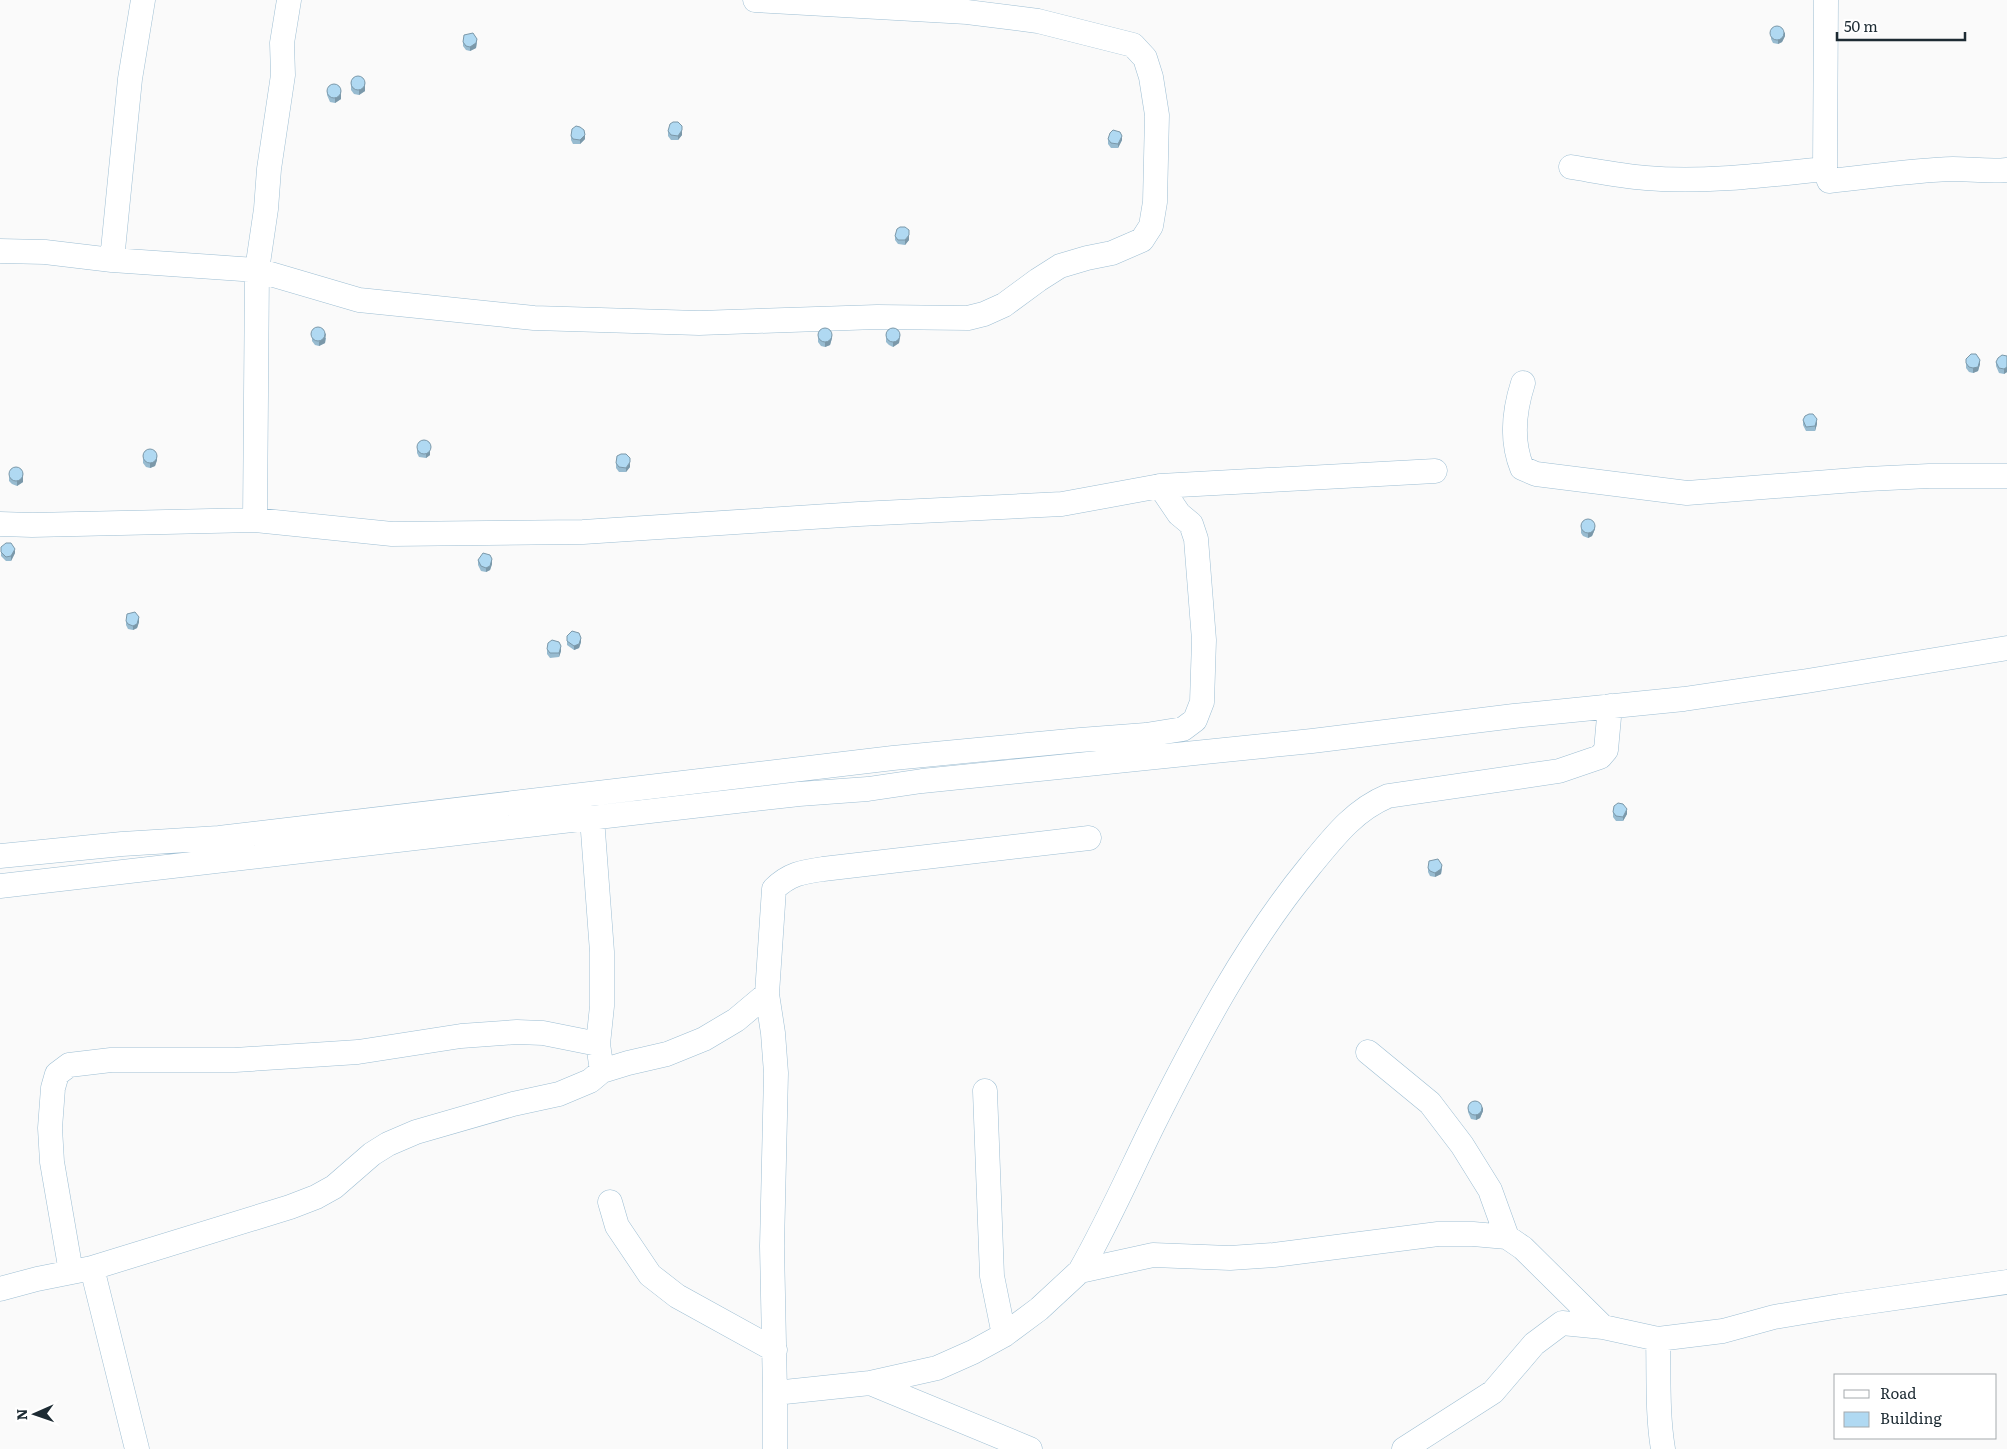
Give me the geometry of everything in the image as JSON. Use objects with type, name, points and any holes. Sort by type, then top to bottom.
[{"type":"street","points":[[112,260],[130,79],[143,0]]},
{"type":"street","points":[[255,520],[257,270],[266,209],[269,169],[282,85],[282,43],[289,0]]},
{"type":"street","points":[[0,251],[45,252],[112,260],[257,270],[359,300],[534,318],[699,323],[877,317],[968,318],[984,314],[1004,305],[1060,266],[1112,253],[1142,240],[1151,226],[1155,202],[1157,115],[1151,77],[1145,58],[1133,45],[1038,21],[967,12],[755,0]]},
{"type":"street","points":[[1826,0],[1825,169],[1829,181],[1926,171],[2007,170]]},
{"type":"street","points":[[1570,167],[1646,178],[1686,180],[1825,169]]},
{"type":"street","points":[[1523,383],[1516,413],[1515,451],[1522,468],[1536,474],[1687,493],[1876,478],[2007,476]]},
{"type":"street","points":[[0,524],[32,525],[255,520],[392,534],[583,532],[859,514],[1062,504],[1160,486],[1436,471]]},
{"type":"street","points":[[0,856],[293,830],[457,808],[893,758],[1146,735],[1183,729],[1195,720],[1202,702],[1204,640],[1196,539],[1191,524],[1179,514],[1160,486]]},
{"type":"street","points":[[0,886],[799,794],[868,789],[922,781],[1312,741],[1514,716],[1684,699],[1798,683],[2007,648]]},
{"type":"street","points":[[775,1393],[870,1383],[937,1368],[973,1352],[1004,1335],[1039,1309],[1080,1271],[1099,1238],[1158,1116],[1233,976],[1284,898],[1336,836],[1371,803],[1388,796],[1528,774],[1559,771],[1600,756],[1606,750],[1610,706]]},
{"type":"street","points":[[717,779],[717,804]]},
{"type":"street","points":[[592,818],[602,952],[602,1006],[598,1044],[602,1071]]},
{"type":"street","points":[[775,1449],[772,1246],[776,1073],[773,1033],[767,994],[774,889],[784,878],[803,872],[1089,838]]},
{"type":"street","points":[[0,1289],[82,1270],[290,1207],[334,1187],[372,1154],[388,1144],[416,1132],[513,1104],[559,1094],[590,1081],[602,1071],[628,1062],[668,1054],[704,1039],[736,1020],[767,994]]},
{"type":"street","points":[[137,1449],[82,1270],[52,1162],[51,1106],[57,1074],[69,1065],[111,1060],[235,1060],[348,1052],[461,1036],[518,1032],[543,1033],[598,1044]]},
{"type":"street","points":[[1368,1052],[1430,1103],[1462,1145],[1490,1190],[1507,1237]]},
{"type":"street","points":[[985,1091],[992,1276],[1004,1335]]},
{"type":"street","points":[[610,1202],[617,1226],[650,1276],[677,1296],[775,1350]]},
{"type":"street","points":[[1080,1271],[1153,1255],[1230,1258],[1274,1255],[1438,1234],[1507,1237],[1529,1253],[1603,1327]]},
{"type":"street","points":[[1404,1449],[1493,1392],[1534,1344],[1562,1323],[1603,1327],[1658,1340],[1723,1332],[1774,1317],[1840,1306],[2007,1282]]},
{"type":"street","points":[[1658,1340],[1660,1385],[1658,1408],[1663,1449]]},
{"type":"street","points":[[870,1383],[1030,1449]]},
{"type":"building","points":[[1777,26],[1782,28],[1784,33],[1782,38],[1777,40],[1772,38],[1770,33],[1772,28]]},
{"type":"building","points":[[473,33],[477,39],[476,43],[470,47],[466,46],[463,42],[464,35]]},
{"type":"building","points":[[358,76],[363,78],[365,83],[363,88],[358,90],[353,88],[351,83],[353,78]]},
{"type":"building","points":[[334,84],[339,86],[341,91],[339,96],[334,98],[329,96],[327,91],[329,86]]},
{"type":"building","points":[[678,122],[682,126],[678,136],[671,135],[668,131],[670,124]]},
{"type":"building","points":[[576,126],[584,130],[585,135],[580,140],[573,139],[571,136],[572,129]]},
{"type":"building","points":[[1113,130],[1120,132],[1122,136],[1118,144],[1111,143],[1108,139]]},
{"type":"building","points":[[905,227],[909,230],[909,235],[905,240],[898,240],[895,236],[897,229]]},
{"type":"building","points":[[318,327],[323,329],[325,334],[323,339],[318,341],[313,339],[311,334],[313,329]]},
{"type":"building","points":[[825,328],[830,330],[832,335],[830,340],[825,342],[820,340],[818,335],[820,330]]},
{"type":"building","points":[[893,328],[898,330],[900,335],[898,340],[893,342],[888,340],[886,335],[888,330]]},
{"type":"building","points":[[1971,354],[1976,354],[1980,360],[1978,367],[1969,367],[1966,363],[1966,359]]},
{"type":"building","points":[[2002,355],[2007,356],[2007,367],[2004,369],[1999,368],[1996,362]]},
{"type":"building","points":[[1809,414],[1813,414],[1817,419],[1815,426],[1806,427],[1803,420]]},
{"type":"building","points":[[424,440],[429,442],[431,447],[429,452],[424,454],[419,452],[417,447],[419,442]]},
{"type":"building","points":[[150,449],[155,451],[157,456],[155,461],[150,463],[145,461],[143,456],[145,451]]},
{"type":"building","points":[[626,454],[630,458],[626,468],[619,467],[616,463],[617,456]]},
{"type":"building","points":[[16,467],[21,469],[23,474],[21,479],[16,481],[11,479],[9,474],[11,469]]},
{"type":"building","points":[[1588,519],[1593,521],[1595,526],[1593,531],[1588,533],[1583,531],[1581,526],[1583,521]]},
{"type":"building","points":[[6,543],[11,543],[15,549],[11,556],[6,557],[1,552],[1,547]]},
{"type":"building","points":[[483,553],[490,555],[492,559],[490,566],[486,568],[481,566],[478,560]]},
{"type":"building","points":[[135,612],[139,617],[137,624],[133,626],[126,621],[127,614]]},
{"type":"building","points":[[572,631],[579,633],[581,638],[579,644],[574,646],[567,641],[567,636]]},
{"type":"building","points":[[552,640],[559,642],[561,646],[559,653],[550,653],[547,649],[548,643]]},
{"type":"building","points":[[1618,803],[1623,804],[1627,809],[1623,817],[1616,816],[1613,812],[1614,806]]},
{"type":"building","points":[[1438,859],[1442,865],[1441,869],[1435,873],[1430,871],[1428,868],[1429,861]]},
{"type":"building","points":[[1475,1101],[1480,1103],[1482,1108],[1480,1113],[1475,1115],[1470,1113],[1468,1108],[1470,1103]]}]
